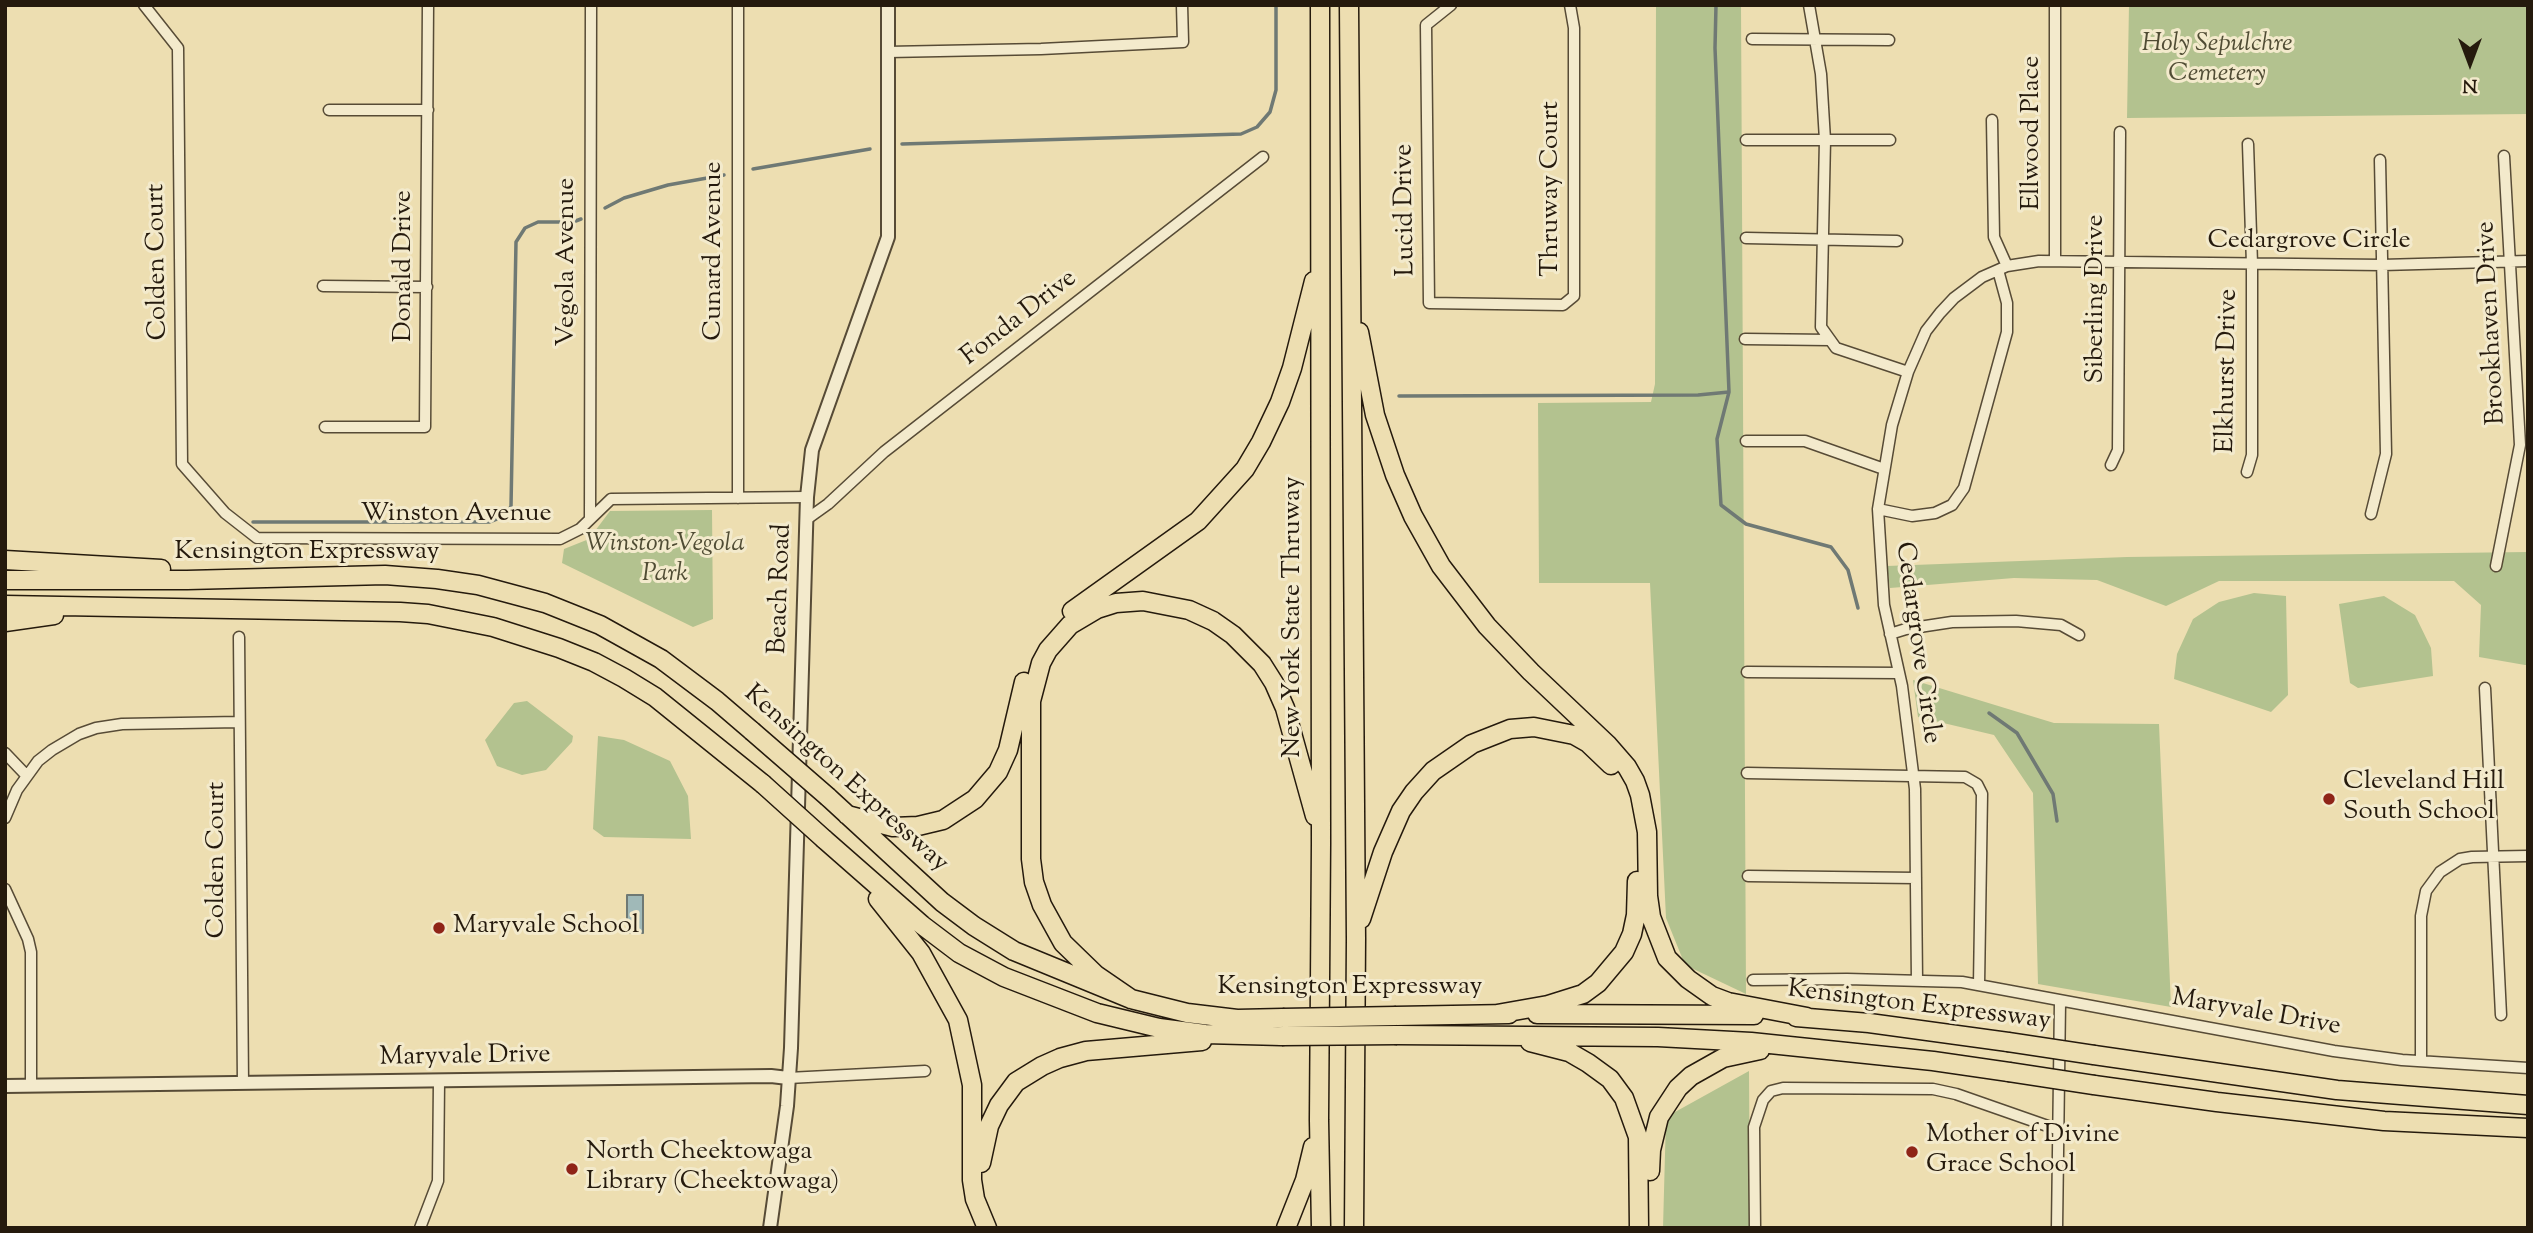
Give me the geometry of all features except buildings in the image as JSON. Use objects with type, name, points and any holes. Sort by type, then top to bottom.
[{"type":"highway","name":"New York State Thruway","points":[[1320,5],[1321,1228]]},
{"type":"highway","points":[[1349,5],[1356,938],[1354,1203],[1357,1228]]},
{"type":"highway","points":[[847,815],[893,827],[918,827],[943,820],[975,799],[987,787],[998,772],[1008,750],[1031,662],[1052,630],[1070,612],[1198,521],[1245,468],[1266,432],[1292,368],[1321,251]]},
{"type":"highway","points":[[1351,289],[1375,415],[1395,475],[1441,566],[1487,626],[1607,744],[1635,781],[1647,832],[1651,917],[1667,958],[1688,979],[1712,996],[1728,1002],[1807,1017]]},
{"type":"highway","points":[[5,560],[276,577]]},
{"type":"highway","name":"Kensington Expressway","points":[[5,580],[385,575],[478,585],[545,603],[600,625],[661,660],[717,701],[828,797],[942,902],[974,926],[1014,951],[1131,999],[1187,1013],[1237,1019],[1497,1014],[1807,1017],[2008,1042],[2337,1090],[2528,1105]]},
{"type":"highway","points":[[1131,999],[1089,970],[1063,943],[1042,905],[1034,882],[1031,859],[1031,701],[1041,663],[1069,625],[1097,609],[1116,603],[1143,601],[1189,610],[1213,621],[1233,635],[1262,664],[1285,708],[1321,842]]},
{"type":"highway","name":"Kensington Expressway","points":[[5,605],[428,614],[492,627],[559,648],[594,662],[655,697],[763,784],[922,925],[959,953],[1004,977],[1097,1013],[1159,1028],[1273,1037],[1658,1037],[1787,1045],[2384,1121],[2528,1128]]},
{"type":"highway","points":[[5,622],[126,608]]},
{"type":"highway","points":[[1356,938],[1379,864],[1401,811],[1433,771],[1472,744],[1510,729],[1534,727],[1574,735],[1588,743],[1609,763],[1630,795],[1635,812],[1638,831],[1637,901],[1632,934],[1624,953],[1611,970],[1583,994],[1548,1005],[1497,1014]]},
{"type":"highway","points":[[837,851],[921,953],[958,1020],[972,1085],[972,1180],[975,1199],[987,1228]]},
{"type":"highway","points":[[1496,1035],[1569,1052],[1603,1073],[1624,1098],[1637,1137],[1639,1228]]},
{"type":"highway","points":[[1000,1228],[994,1220],[981,1180],[983,1148],[999,1105],[1027,1074],[1060,1058],[1086,1051],[1273,1037]]},
{"type":"highway","points":[[1650,1228],[1651,1150],[1658,1117],[1665,1104],[1690,1076],[1715,1062],[1742,1052],[1787,1045]]},
{"type":"highway","points":[[1286,1228],[1305,1181],[1319,1120]]},
{"type":"street","name":"Colden Court","points":[[145,5],[178,48],[183,464],[225,513]]},
{"type":"street","name":"Donald Drive","points":[[325,427],[425,427],[428,5]]},
{"type":"street","name":"Vegola Avenue","points":[[590,519],[591,5]]},
{"type":"street","name":"Cunard Avenue","points":[[738,5],[738,498]]},
{"type":"street","name":"Beach Road","points":[[770,1228],[789,1078],[807,497],[812,450],[888,237],[888,5]]},
{"type":"street","points":[[888,52],[1041,49],[1183,42],[1182,5]]},
{"type":"street","name":"Lucid Drive","points":[[1451,5],[1426,25],[1429,303],[1499,303]]},
{"type":"street","name":"Thruway Court","points":[[1499,303],[1563,305],[1574,296],[1574,28],[1570,5]]},
{"type":"street","points":[[1809,5],[1821,74],[1825,140],[1821,327],[1836,348],[1908,372]]},
{"type":"street","name":"Ellwood Place","points":[[2055,5],[2056,260]]},
{"type":"street","points":[[1752,39],[1889,40]]},
{"type":"street","points":[[329,110],[428,110]]},
{"type":"street","points":[[1878,509],[1912,516],[1935,513],[1952,505],[1964,488],[2007,332],[2007,303],[1994,237],[1992,120]]},
{"type":"street","name":"Siberling Drive","points":[[2111,465],[2118,450],[2120,132]]},
{"type":"street","points":[[1746,140],[1890,140]]},
{"type":"street","name":"Elkhurst Drive","points":[[2247,472],[2252,454],[2252,264],[2248,144]]},
{"type":"street","name":"Brookhaven Drive","points":[[2496,566],[2521,445],[2504,156]]},
{"type":"street","name":"Fonda Drive","points":[[807,519],[828,504],[895,443],[1263,157]]},
{"type":"street","points":[[2371,514],[2386,454],[2380,160]]},
{"type":"street","points":[[1746,239],[1897,242]]},
{"type":"street","name":"Cedargrove Circle","points":[[1917,981],[1913,777],[1899,673],[1884,605],[1878,509],[1892,425],[1908,372],[1926,331],[1940,313],[1967,287],[2002,268],[2056,260],[2382,265],[2528,261]]},
{"type":"street","points":[[323,286],[427,287]]},
{"type":"street","points":[[1745,339],[1830,340]]},
{"type":"street","points":[[1746,441],[1805,441],[1884,469]]},
{"type":"street","name":"Winston Avenue","points":[[225,513],[257,538],[560,539],[580,529],[611,499],[807,497]]},
{"type":"street","points":[[1890,634],[1952,622],[2016,621],[2061,625],[2078,635]]},
{"type":"street","name":"Colden Court","points":[[239,637],[243,1083]]},
{"type":"street","points":[[1746,672],[1899,673]]},
{"type":"street","points":[[2486,688],[2501,1015]]},
{"type":"street","points":[[5,818],[26,775],[52,750],[79,734],[122,723],[239,722]]},
{"type":"street","points":[[5,753],[26,775]]},
{"type":"street","points":[[1747,773],[1965,777],[1977,784],[1982,794],[1979,985]]},
{"type":"street","points":[[2421,1061],[2421,916],[2426,891],[2432,880],[2449,865],[2472,857],[2528,856]]},
{"type":"street","points":[[1748,876],[1916,878]]},
{"type":"street","points":[[5,889],[13,911],[24,928],[31,952],[31,1086]]},
{"type":"street","name":"Maryvale Drive","points":[[1753,980],[1962,982],[2372,1057],[2528,1068]]},
{"type":"street","points":[[2057,1228],[2060,1002]]},
{"type":"street","name":"Maryvale Drive","points":[[5,1086],[771,1076],[789,1078],[925,1071]]},
{"type":"street","points":[[420,1228],[438,1181],[439,1082]]},
{"type":"street","points":[[1755,1228],[1754,1127],[1763,1100],[1770,1091],[1783,1088],[1933,1089],[1956,1094],[2059,1130]]},
{"type":"green space","points":[[1656,5],[1741,5],[1746,994],[1685,965],[1666,918],[1650,583],[1539,583],[1538,403],[1651,402],[1655,384]]},
{"type":"green space","name":"Holy Sepulchre Cemetery","points":[[2129,5],[2528,5],[2528,114],[2127,118]]},
{"type":"green space","name":"Winston-Vegola Park","points":[[712,510],[713,619],[693,627],[562,563],[564,549],[589,539],[610,511]]},
{"type":"green space","points":[[2528,552],[2528,665],[2479,657],[2481,605],[2454,581],[2219,581],[2166,606],[2097,580],[2014,578],[1890,588],[1887,566],[2127,557]]},
{"type":"green space","points":[[2254,593],[2286,596],[2288,695],[2271,712],[2174,679],[2177,654],[2193,619],[2219,602]]},
{"type":"green space","points":[[2384,596],[2415,615],[2431,648],[2433,676],[2358,688],[2350,683],[2339,604]]},
{"type":"green space","points":[[1913,680],[2054,723],[2159,724],[2171,1007],[2038,984],[2033,793],[1994,735],[1918,717]]},
{"type":"green space","points":[[527,701],[573,736],[572,742],[546,770],[522,775],[497,766],[485,740],[514,703]]},
{"type":"green space","points":[[598,736],[624,740],[670,761],[688,796],[691,839],[604,837],[593,829]]},
{"type":"green space","points":[[1749,1071],[1750,1228],[1663,1228],[1666,1117]]},
{"type":"water","points":[[627,895],[643,895],[643,933],[627,933]]},
{"type":"waterway","points":[[902,144],[1241,134],[1257,127],[1270,112],[1276,90],[1276,5]]},
{"type":"waterway","points":[[1716,5],[1715,48],[1729,392],[1717,439],[1721,505],[1746,524],[1831,547],[1848,570],[1858,608]]},
{"type":"waterway","points":[[753,169],[870,149]]},
{"type":"waterway","points":[[605,208],[624,198],[668,185],[724,175]]},
{"type":"waterway","points":[[253,522],[489,522],[507,515],[511,506],[516,242],[525,228],[538,222],[573,222],[581,219]]},
{"type":"waterway","points":[[1399,396],[1698,395],[1729,392]]},
{"type":"waterway","points":[[1989,713],[2017,733],[2053,794],[2057,821]]},
{"type":"place","name":"Cleveland Hill South School","points":[[2329,799]]},
{"type":"place","name":"Maryvale School","points":[[439,928]]},
{"type":"place","name":"Mother of Divine Grace School","points":[[1912,1152]]},
{"type":"place","name":"North Cheektowaga Library (Cheektowaga)","points":[[572,1169]]}]
